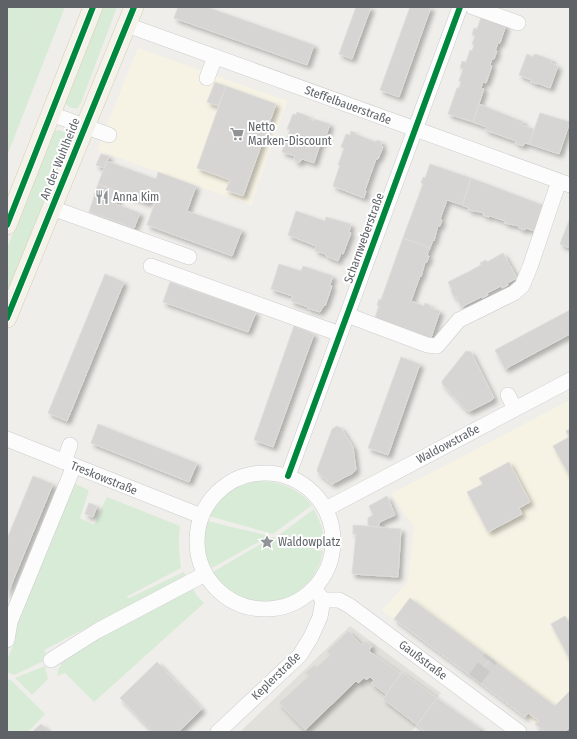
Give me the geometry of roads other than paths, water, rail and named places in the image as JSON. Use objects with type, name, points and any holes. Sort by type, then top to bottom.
[{"type":"main road","name":"An der Wuhlheide","points":[[7,225],[93,7]]},
{"type":"main road","name":"An der Wuhlheide","points":[[7,318],[134,7]]},
{"type":"street","name":"Scharnweberstraße","points":[[288,476],[460,7]]},
{"type":"street","points":[[473,7],[518,23]]},
{"type":"street","name":"Steffelbauerstraße","points":[[127,25],[564,183]]},
{"type":"street","points":[[207,78],[215,57]]},
{"type":"street","points":[[51,114],[109,135]]},
{"type":"street","points":[[347,315],[428,345],[437,346],[459,320],[514,293],[522,286],[564,183]]},
{"type":"street","points":[[52,208],[189,257]]},
{"type":"street","points":[[151,266],[340,334]]},
{"type":"street","name":"Waldowstraße","points":[[326,509],[465,427],[515,409],[570,380]]},
{"type":"street","points":[[508,395],[515,409]]},
{"type":"street","name":"Treskowstraße","points":[[7,439],[201,516]]},
{"type":"street","points":[[7,640],[10,622],[69,464],[70,445]]},
{"type":"street","points":[[271,472],[288,476],[302,482],[320,499],[326,509],[333,528],[334,539],[333,551],[319,594],[305,597],[294,603],[275,608],[256,609],[232,601],[212,584],[205,574],[197,550],[197,536],[201,516],[209,501],[217,492],[236,478],[253,473],[271,472]]},
{"type":"street","points":[[51,660],[97,631],[205,574]]},
{"type":"street","name":"Keplerstraße","points":[[218,732],[300,654],[311,637],[320,617],[319,594]]},
{"type":"street","name":"Gaußstraße","points":[[319,594],[339,600],[350,606],[519,732]]},
{"type":"tunnel","points":[[475,679],[491,658]]},
{"type":"railway","points":[[7,97],[42,7]]},
{"type":"place","name":"Netto Marken-Discount","points":[[237,134]]},
{"type":"place","name":"Anna Kim","points":[[102,197]]},
{"type":"place","name":"Waldowplatz","points":[[267,542]]}]
